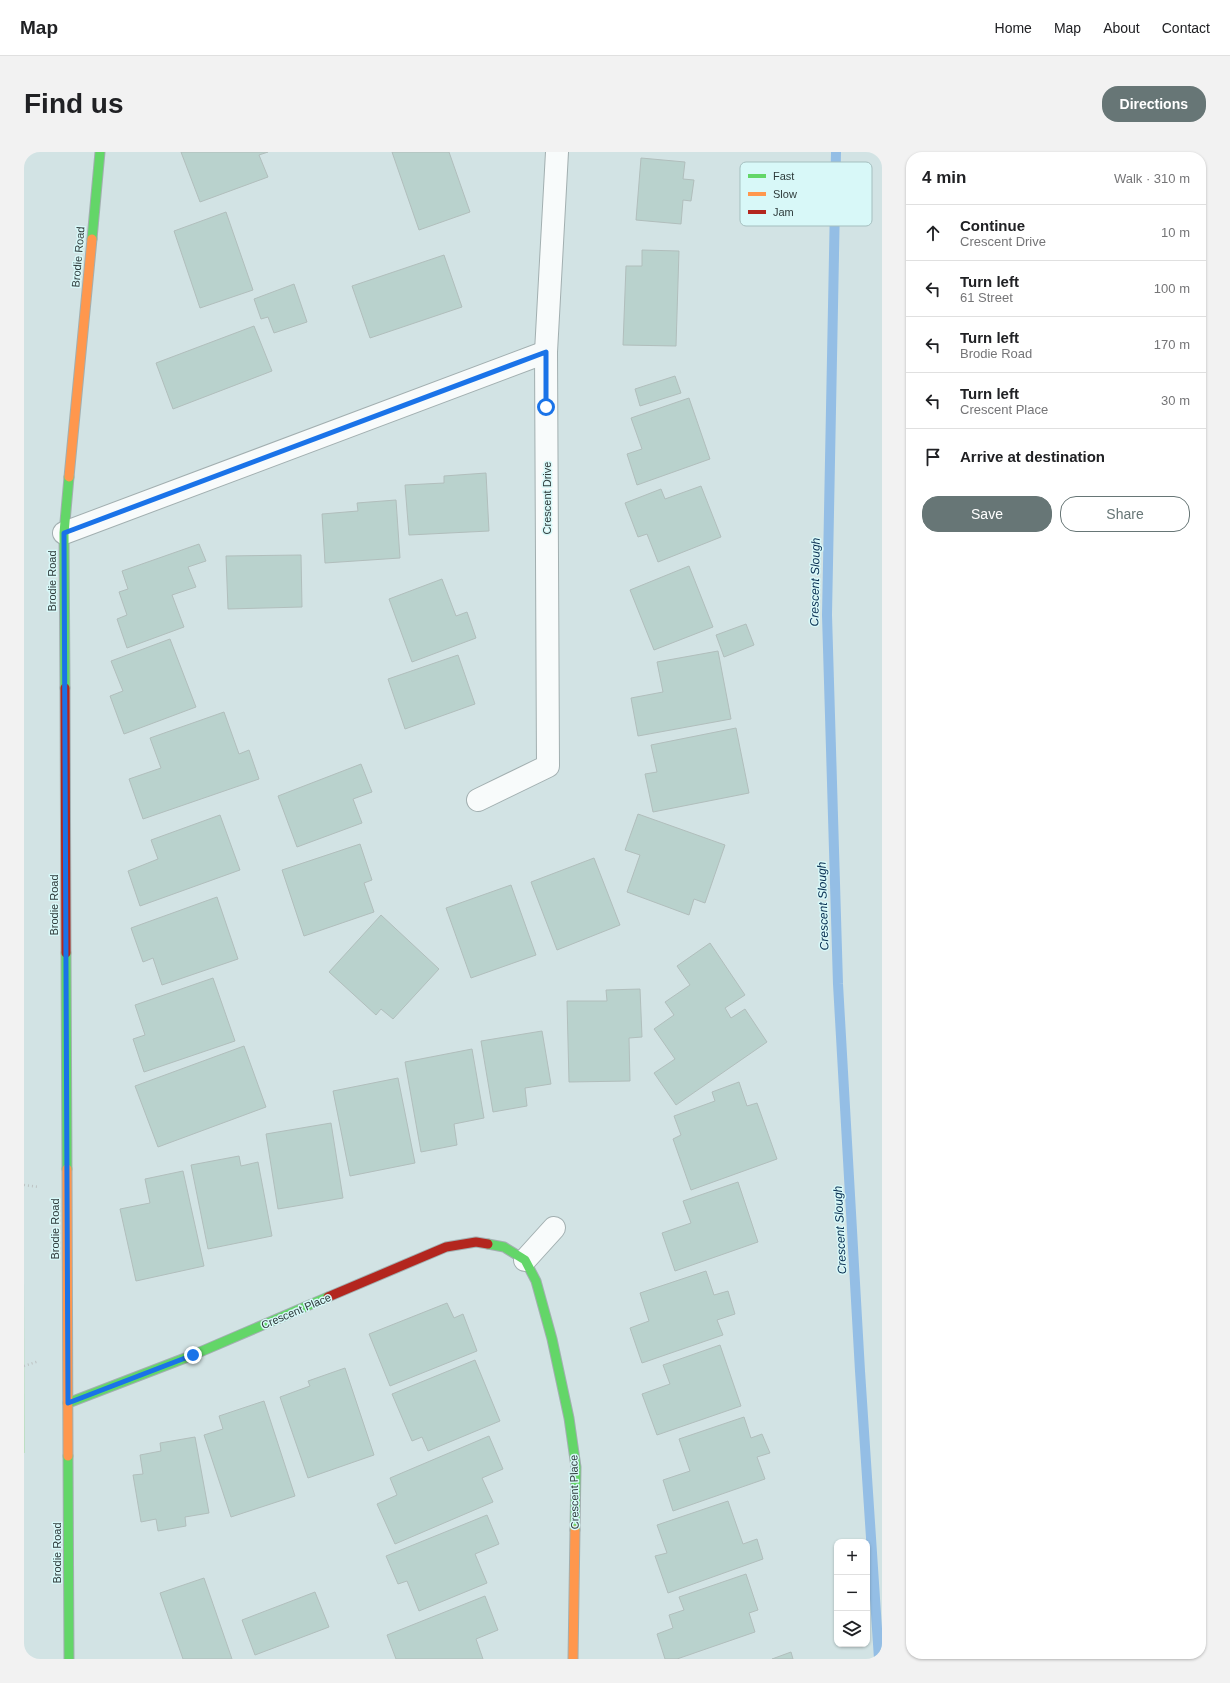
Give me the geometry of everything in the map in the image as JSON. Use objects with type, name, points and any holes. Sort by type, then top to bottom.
[{"type":"street","name":"Brodie Road","points":[[69,1659],[64,533],[100,152]]},
{"type":"street","name":"Crescent Drive","points":[[478,800],[548,766],[546,352],[557,152]]},
{"type":"street","points":[[64,533],[546,352]]},
{"type":"street","points":[[525,1260],[554,1228]]},
{"type":"street","name":"Crescent Place","points":[[68,1403],[193,1355],[446,1247],[476,1242],[504,1247],[525,1260],[536,1281],[552,1339],[569,1418],[576,1467],[573,1659]]},
{"type":"path","points":[[24,1366],[46,1358]]},
{"type":"green space","points":[[24,1279],[25,1453],[24,1453]]},
{"type":"building","points":[[181,152],[268,152],[259,155],[268,177],[200,202]]},
{"type":"building","points":[[392,152],[449,152],[470,212],[419,230]]},
{"type":"building","points":[[641,158],[685,162],[683,179],[694,180],[691,201],[683,200],[681,224],[636,220]]},
{"type":"building","points":[[226,212],[253,290],[200,308],[174,231]]},
{"type":"building","points":[[642,250],[679,251],[676,346],[623,345],[626,266],[642,266]]},
{"type":"building","points":[[444,255],[462,307],[370,338],[352,286]]},
{"type":"building","points":[[294,284],[307,322],[274,333],[268,317],[261,319],[254,299]]},
{"type":"building","points":[[254,326],[272,371],[173,409],[156,363]]},
{"type":"building","points":[[675,376],[681,393],[640,406],[635,389]]},
{"type":"building","points":[[689,398],[710,459],[637,485],[627,454],[642,449],[631,418]]},
{"type":"building","points":[[486,473],[489,531],[409,535],[405,485],[444,483],[444,476]]},
{"type":"building","points":[[701,486],[721,537],[658,562],[647,534],[638,537],[625,503],[661,489],[665,499]]},
{"type":"building","points":[[396,500],[400,558],[325,563],[322,514],[358,511],[357,503]]},
{"type":"building","points":[[199,544],[206,561],[188,567],[196,587],[172,595],[184,627],[127,648],[117,619],[127,615],[119,592],[128,589],[122,571]]},
{"type":"building","points":[[301,555],[302,607],[228,609],[226,556]]},
{"type":"building","points":[[689,566],[713,627],[654,650],[630,590]]},
{"type":"building","points":[[442,579],[456,616],[467,612],[476,638],[412,662],[389,599]]},
{"type":"building","points":[[746,624],[754,645],[724,657],[716,635]]},
{"type":"building","points":[[170,639],[196,707],[124,734],[110,696],[123,691],[111,661]]},
{"type":"building","points":[[718,651],[731,719],[638,736],[631,698],[663,692],[657,662]]},
{"type":"building","points":[[458,655],[475,704],[405,729],[388,679]]},
{"type":"building","points":[[224,712],[239,754],[249,750],[259,779],[143,819],[129,779],[161,768],[150,738]]},
{"type":"building","points":[[736,728],[749,793],[653,812],[645,774],[657,772],[651,745]]},
{"type":"building","points":[[361,764],[372,792],[353,799],[362,823],[297,847],[278,796]]},
{"type":"building","points":[[638,814],[725,845],[705,903],[694,899],[689,915],[627,892],[640,855],[625,850]]},
{"type":"building","points":[[220,815],[240,870],[140,906],[128,871],[158,859],[151,840]]},
{"type":"building","points":[[360,844],[372,880],[364,883],[374,912],[304,936],[282,870]]},
{"type":"building","points":[[594,858],[620,925],[557,950],[531,882]]},
{"type":"building","points":[[511,885],[536,955],[471,978],[446,908]]},
{"type":"building","points":[[217,897],[238,959],[162,985],[153,958],[143,962],[131,928]]},
{"type":"building","points":[[381,915],[439,969],[393,1019],[381,1009],[376,1015],[329,972]]},
{"type":"building","points":[[710,943],[745,995],[725,1008],[731,1018],[745,1009],[767,1042],[676,1105],[654,1073],[675,1059],[654,1029],[674,1015],[665,1002],[690,985],[677,966]]},
{"type":"building","points":[[213,978],[235,1041],[144,1072],[133,1039],[145,1035],[135,1005]]},
{"type":"building","points":[[640,989],[642,1037],[629,1038],[630,1081],[569,1082],[567,1001],[607,1001],[606,990]]},
{"type":"building","points":[[542,1031],[551,1084],[525,1088],[527,1106],[493,1112],[481,1041]]},
{"type":"building","points":[[244,1046],[266,1107],[158,1147],[135,1086]]},
{"type":"building","points":[[472,1049],[484,1118],[454,1124],[457,1145],[421,1152],[405,1062]]},
{"type":"building","points":[[398,1078],[415,1163],[350,1176],[333,1091]]},
{"type":"building","points":[[739,1082],[747,1106],[757,1103],[777,1159],[691,1190],[673,1139],[681,1135],[674,1116],[715,1101],[712,1092]]},
{"type":"building","points":[[331,1123],[343,1198],[278,1209],[266,1134]]},
{"type":"building","points":[[239,1156],[241,1166],[258,1162],[272,1236],[208,1249],[191,1165]]},
{"type":"building","points":[[183,1171],[204,1266],[136,1281],[120,1209],[150,1203],[145,1179]]},
{"type":"building","points":[[738,1182],[758,1242],[675,1271],[662,1233],[691,1223],[683,1201]]},
{"type":"building","points":[[706,1271],[714,1295],[728,1291],[735,1314],[717,1320],[723,1335],[642,1363],[630,1328],[649,1321],[640,1293]]},
{"type":"building","points":[[447,1303],[454,1318],[463,1314],[477,1351],[390,1386],[369,1334]]},
{"type":"building","points":[[720,1345],[741,1406],[657,1435],[642,1394],[670,1384],[663,1365]]},
{"type":"building","points":[[475,1360],[500,1421],[428,1451],[422,1437],[412,1441],[392,1394]]},
{"type":"building","points":[[345,1368],[374,1455],[308,1478],[280,1397],[310,1386],[308,1381]]},
{"type":"building","points":[[264,1401],[295,1496],[231,1517],[204,1435],[223,1429],[219,1416]]},
{"type":"building","points":[[744,1417],[751,1438],[762,1434],[770,1453],[757,1457],[765,1479],[673,1511],[663,1480],[690,1471],[679,1439]]},
{"type":"building","points":[[489,1436],[503,1469],[482,1478],[493,1502],[395,1544],[377,1504],[397,1495],[390,1478]]},
{"type":"building","points":[[195,1437],[209,1513],[185,1517],[186,1526],[158,1531],[156,1519],[141,1522],[133,1475],[143,1474],[140,1455],[161,1451],[160,1443]]},
{"type":"building","points":[[728,1501],[743,1544],[757,1539],[763,1559],[668,1593],[655,1556],[667,1553],[657,1525]]},
{"type":"building","points":[[487,1515],[499,1544],[475,1554],[487,1583],[419,1611],[407,1581],[398,1584],[386,1556]]},
{"type":"building","points":[[746,1574],[758,1610],[749,1613],[755,1632],[677,1659],[665,1659],[657,1634],[673,1628],[669,1615],[684,1610],[679,1597]]},
{"type":"building","points":[[204,1578],[232,1659],[183,1659],[160,1593]]},
{"type":"building","points":[[315,1592],[329,1627],[255,1655],[242,1620]]},
{"type":"building","points":[[485,1596],[498,1630],[476,1639],[483,1659],[396,1659],[387,1635]]},
{"type":"building","points":[[791,1652],[793,1659],[772,1659]]},
{"type":"waterway","name":"Crescent Slough","points":[[836,152],[836,162]]},
{"type":"waterway","name":"Crescent Slough","points":[[835,226],[827,615],[838,984],[860,1371],[879,1659]]},
{"type":"traffic: fast","points":[[92,239],[100,152]]},
{"type":"traffic: fast","points":[[65,688],[64,533],[69,477]]},
{"type":"traffic: fast","points":[[66,953],[67,1169]]},
{"type":"traffic: fast","points":[[488,1244],[504,1247],[525,1260],[536,1281],[552,1339],[569,1418],[576,1467],[575,1530]]},
{"type":"traffic: fast","points":[[68,1403],[193,1355],[328,1297]]},
{"type":"traffic: fast","points":[[68,1456],[69,1659]]},
{"type":"traffic: slow","points":[[69,477],[92,239]]},
{"type":"traffic: slow","points":[[67,1169],[68,1456]]},
{"type":"traffic: slow","points":[[573,1659],[575,1530]]},
{"type":"traffic: jam","points":[[65,688],[66,953]]},
{"type":"traffic: jam","points":[[328,1297],[446,1247],[476,1242],[488,1244]]},
{"type":"route","points":[[193,1355],[68,1403],[64,533],[546,352],[546,407]]}]
